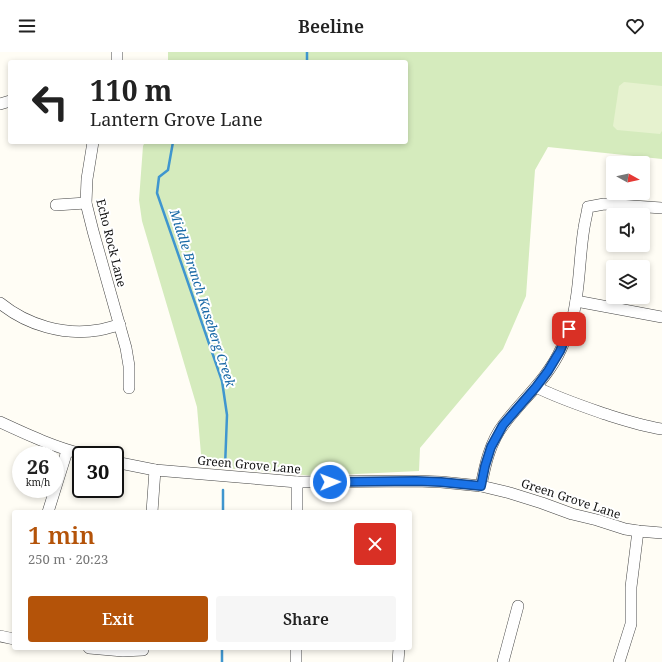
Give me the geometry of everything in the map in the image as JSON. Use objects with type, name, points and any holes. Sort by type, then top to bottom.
[{"type":"street","name":"Echo Rock Lane","points":[[93,144],[87,179],[86,203],[126,348],[129,366],[129,388]]},
{"type":"street","points":[[56,205],[86,203]]},
{"type":"street","points":[[481,486],[491,447],[503,425],[548,371],[560,351],[569,329],[576,301],[584,228],[588,207],[604,204],[662,208]]},
{"type":"street","points":[[576,301],[662,317]]},
{"type":"street","points":[[0,303],[24,319],[41,326],[59,330],[79,332],[98,330],[120,325]]},
{"type":"street","points":[[536,387],[553,396],[648,427],[662,429]]},
{"type":"street","points":[[0,422],[44,442],[72,451]]},
{"type":"street","points":[[49,510],[67,450]]},
{"type":"street","name":"Green Grove Lane","points":[[124,464],[155,470],[297,482],[422,481],[481,486],[510,493],[572,514],[625,529],[662,533]]},
{"type":"street","points":[[152,510],[155,470]]},
{"type":"street","points":[[297,482],[297,510]]},
{"type":"street","points":[[619,662],[631,624],[631,587],[638,531]]},
{"type":"street","points":[[503,662],[518,606]]},
{"type":"street","points":[[0,636],[12,639]]},
{"type":"street","points":[[112,650],[142,650]]},
{"type":"street","points":[[296,650],[296,662]]},
{"type":"street","points":[[398,662],[399,650]]},
{"type":"green space","points":[[168,52],[662,52],[662,159],[650,158],[650,156],[634,156],[548,147],[535,170],[526,296],[503,349],[420,448],[419,471],[315,476],[202,466],[197,407],[142,221],[139,200],[144,144],[408,144],[408,60],[168,60]]},
{"type":"green space","points":[[624,82],[662,86],[662,131],[660,134],[617,130],[613,126],[619,86]]},
{"type":"waterway","name":"Middle Branch Kaseberg Creek","points":[[307,52],[307,60]]},
{"type":"waterway","name":"Middle Branch Kaseberg Creek","points":[[173,144],[168,170],[159,177],[157,193],[222,381],[227,415],[225,467]]},
{"type":"waterway","name":"Middle Branch Kaseberg Creek","points":[[223,490],[223,510]]},
{"type":"waterway","name":"Middle Branch Kaseberg Creek","points":[[222,650],[222,662]]},
{"type":"route","points":[[330,482],[416,481],[481,486],[491,447],[503,425],[548,371],[560,351],[569,329]]}]
